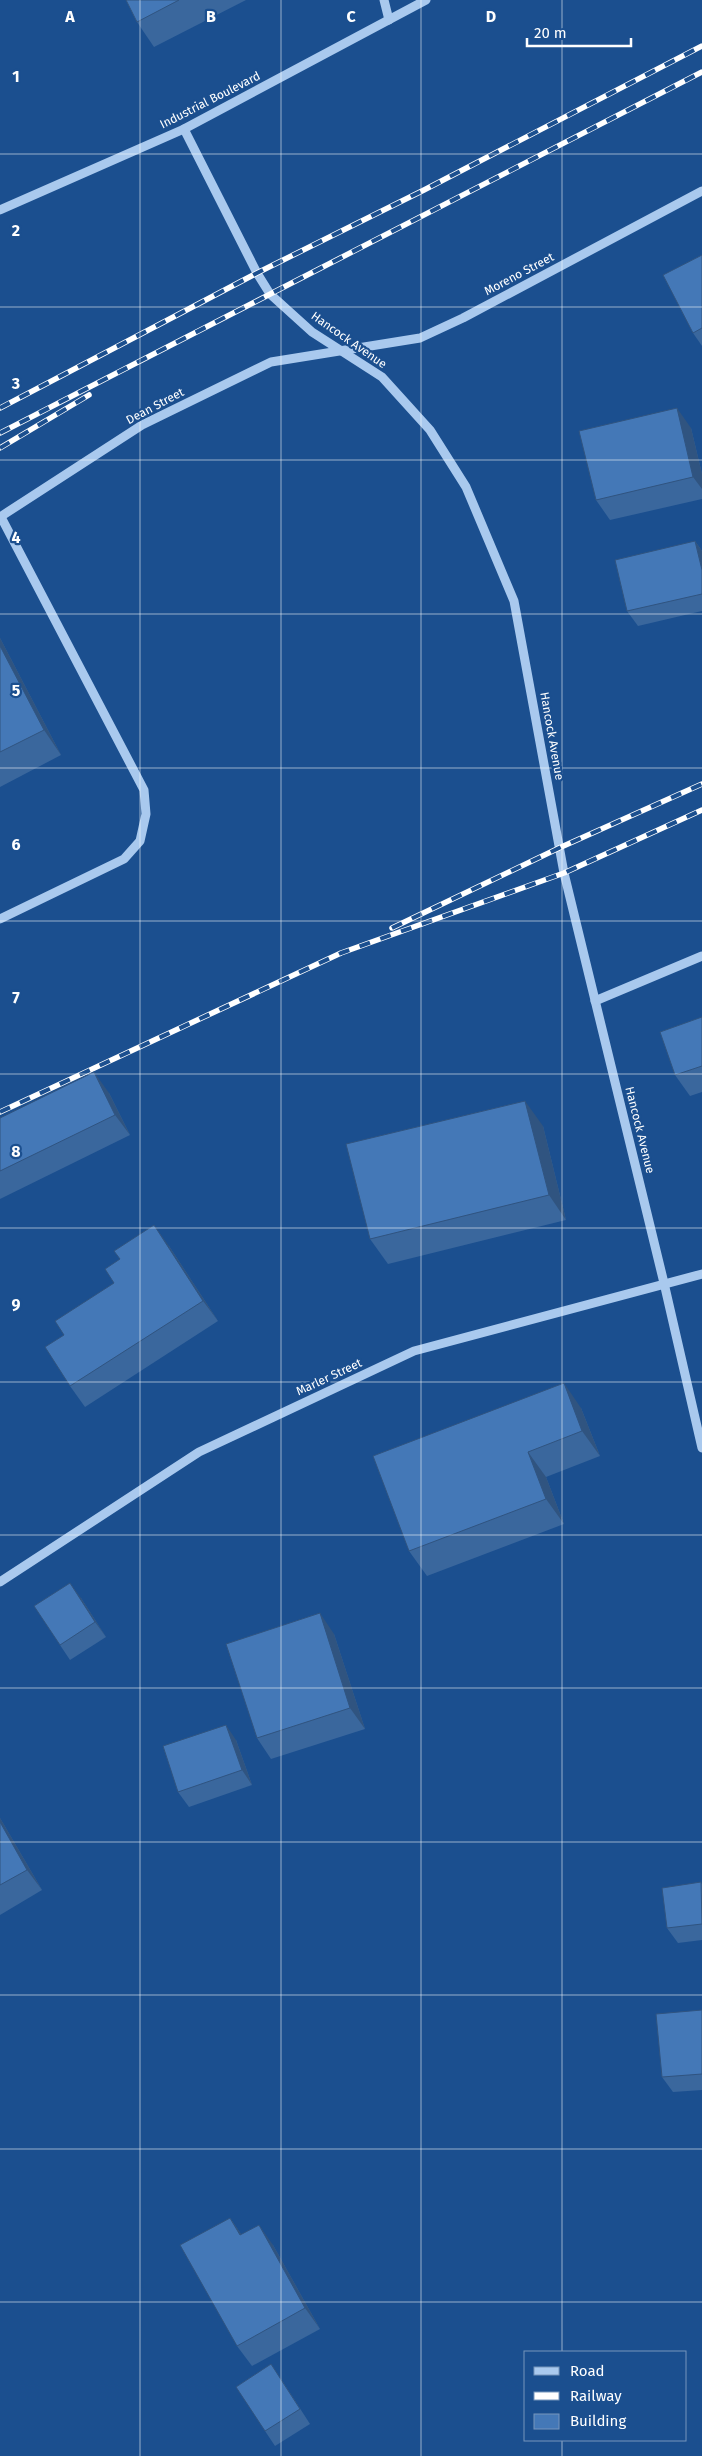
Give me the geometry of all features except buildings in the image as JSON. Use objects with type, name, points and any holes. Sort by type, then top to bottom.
[{"type":"street","points":[[384,0],[390,20]]},
{"type":"street","name":"Industrial Boulevard","points":[[0,210],[184,129],[426,0]]},
{"type":"street","name":"Hancock Avenue","points":[[184,129],[257,273],[270,294],[312,332],[337,350],[382,377],[430,430],[466,486],[514,601],[564,873],[664,1283],[702,1448]]},
{"type":"street","name":"Moreno Street","points":[[337,350],[420,338],[463,318],[702,191]]},
{"type":"street","name":"Dean Street","points":[[1,517],[142,425],[271,362],[337,350]]},
{"type":"street","points":[[0,919],[124,859],[140,841],[146,814],[144,790],[1,517]]},
{"type":"street","points":[[596,1001],[702,956]]},
{"type":"street","name":"Marler Street","points":[[0,1582],[200,1452],[414,1351],[702,1274]]},
{"type":"railway","points":[[0,408],[257,273],[424,190],[702,46]]},
{"type":"railway","points":[[0,433],[702,72]]},
{"type":"railway","points":[[0,448],[89,395]]},
{"type":"railway","points":[[392,928],[559,848],[702,784]]},
{"type":"railway","points":[[0,1112],[341,953],[564,873],[702,810]]}]
